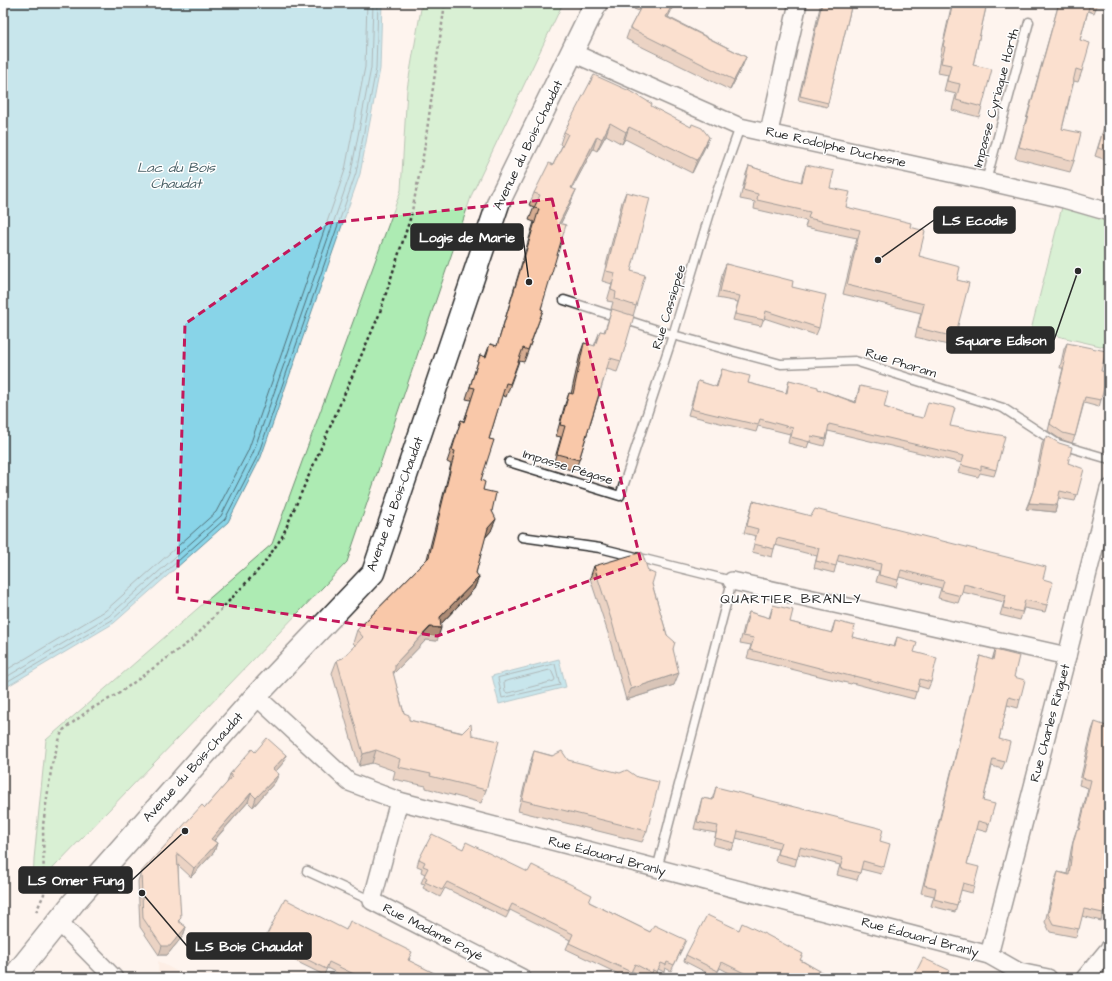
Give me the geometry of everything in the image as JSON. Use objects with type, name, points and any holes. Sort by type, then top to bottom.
[{"type":"street","name":"Avenue du Bois-Chaudat","points":[[13,978],[74,902],[256,696],[373,573],[499,201],[573,53],[596,3]]},
{"type":"street","points":[[769,132],[798,3]]},
{"type":"street","name":"Rue Rodolphe Duchesne","points":[[573,53],[740,127],[769,132],[986,181],[1064,199],[1109,212]]},
{"type":"street","name":"Rue Charles Ringuet","points":[[989,955],[1109,489]]},
{"type":"street","points":[[732,581],[1067,656]]},
{"type":"street","name":"Rue Édouard Branly","points":[[256,696],[349,782],[399,801],[989,955],[1017,975],[1048,978]]},
{"type":"street","name":"Rue Madame Payé","points":[[399,801],[372,901],[522,978]]},
{"type":"street","points":[[59,922],[114,978]]},
{"type":"street","points":[[1085,978],[1109,949]]},
{"type":"lane","name":"Impasse Cyriaque Horth","points":[[986,181],[1029,22]]},
{"type":"lane","name":"Rue Cassiopée","points":[[620,496],[673,335],[713,203],[740,127]]},
{"type":"lane","name":"Rue Pharam","points":[[564,300],[673,335],[781,364],[855,361],[1003,408],[1058,444],[1109,459]]},
{"type":"lane","name":"Impasse Pégase","points":[[509,462],[620,496]]},
{"type":"lane","points":[[522,537],[600,548],[732,581],[656,869]]},
{"type":"lane","points":[[307,871],[372,901]]},
{"type":"path","points":[[36,913],[44,894],[43,825],[52,764],[62,731],[89,710],[118,694],[193,639],[263,565],[282,537],[379,315],[411,216],[424,152],[445,3]]},
{"type":"highlighted area","points":[[552,199],[641,562],[437,636],[177,598],[185,324],[328,223]]},
{"type":"shaded area","points":[[158,961],[189,978],[158,978]]},
{"type":"green space","points":[[422,3],[563,3],[472,194],[347,562],[33,889],[34,859],[46,740],[272,544],[401,190],[407,89]]},
{"type":"green space","points":[[1064,199],[1109,212],[1109,348],[1031,330]]},
{"type":"water","name":"Lac du Bois Chaudat","points":[[3,3],[382,3],[380,69],[360,174],[261,457],[228,522],[114,623],[3,689]]},
{"type":"water","points":[[559,659],[566,687],[499,704],[492,676]]},
{"type":"building","points":[[643,3],[673,3],[666,17],[746,57],[734,80],[630,28]]},
{"type":"building","points":[[822,3],[852,3],[828,103],[800,96]]},
{"type":"building","points":[[953,3],[987,3],[973,65],[992,69],[982,107],[956,100],[960,84],[947,81],[951,65],[941,63],[945,47],[943,46]]},
{"type":"building","points":[[1059,3],[1090,3],[1080,40],[1090,43],[1082,71],[1076,69],[1062,129],[1081,133],[1074,161],[1019,147]]},
{"type":"building","points":[[594,75],[634,93],[652,104],[651,106],[691,127],[692,124],[702,128],[709,137],[697,160],[629,127],[626,132],[610,123],[602,139],[597,136],[571,188],[576,190],[559,223],[566,225],[541,309],[543,310],[528,350],[523,348],[510,384],[506,383],[489,439],[494,440],[481,480],[485,482],[483,490],[496,493],[492,511],[496,519],[488,528],[476,573],[479,577],[440,617],[441,628],[430,627],[395,664],[395,669],[393,672],[404,713],[409,715],[409,720],[462,733],[471,724],[472,735],[499,741],[486,790],[430,776],[431,774],[398,767],[400,759],[376,750],[363,754],[337,660],[343,658],[363,637],[357,630],[429,557],[455,451],[452,450],[461,420],[464,422],[475,388],[470,387],[480,355],[486,357],[490,344],[497,346],[539,209],[534,208],[540,195],[534,193],[549,163],[553,165],[568,134],[564,132]]},
{"type":"building","points":[[1106,121],[1109,122],[1109,152],[1098,148]]},
{"type":"building","points":[[806,165],[834,171],[830,188],[850,192],[846,207],[911,223],[910,227],[925,231],[919,256],[960,267],[957,280],[969,283],[955,337],[918,328],[924,304],[847,285],[860,230],[808,218],[810,212],[757,200],[758,194],[743,190],[749,166],[802,182]]},
{"type":"building","points":[[626,192],[650,198],[631,271],[645,275],[636,306],[615,299],[616,292],[611,290],[615,273],[606,271]]},
{"type":"building","points":[[726,264],[793,281],[792,287],[826,295],[819,328],[766,311],[764,320],[735,314],[740,296],[720,292]]},
{"type":"building","points":[[612,309],[634,316],[621,361],[610,358],[579,460],[557,454],[565,426],[560,425],[569,393],[573,394],[584,343],[595,346],[600,331],[605,332]]},
{"type":"building","points":[[1067,343],[1106,351],[1101,371],[1108,372],[1101,400],[1085,397],[1075,436],[1063,433],[1050,424],[1065,362],[1063,361]]},
{"type":"building","points":[[722,369],[750,376],[748,383],[787,393],[789,380],[818,387],[818,389],[856,403],[860,386],[888,392],[884,407],[904,414],[923,418],[928,402],[955,408],[950,426],[1005,436],[996,470],[981,466],[981,470],[961,465],[964,456],[829,424],[826,439],[811,436],[810,442],[791,437],[793,428],[760,419],[758,425],[691,409],[698,381],[717,387]]},
{"type":"building","points":[[1047,436],[1059,443],[1072,447],[1068,463],[1084,469],[1077,495],[1060,491],[1057,505],[1029,503],[1035,485],[1045,438],[1047,438]]},
{"type":"building","points":[[753,501],[811,516],[815,509],[1046,567],[1043,579],[1053,582],[1047,605],[1025,600],[1022,612],[1003,608],[1006,595],[964,584],[961,596],[941,591],[944,581],[901,570],[898,580],[879,575],[881,564],[839,554],[836,566],[816,561],[819,548],[777,538],[774,549],[754,544],[758,529],[747,526]]},
{"type":"building","points":[[642,552],[648,571],[655,574],[652,584],[667,635],[675,642],[673,649],[679,673],[631,689],[594,566]]},
{"type":"building","points":[[773,605],[793,610],[790,622],[832,633],[835,621],[855,626],[852,637],[895,647],[897,637],[917,643],[914,652],[937,658],[931,682],[920,679],[917,692],[750,650],[754,638],[743,636],[749,612],[770,618]]},
{"type":"building","points":[[995,650],[1019,656],[1014,677],[1025,680],[1020,700],[1009,697],[999,739],[1010,742],[1005,762],[993,759],[983,801],[995,804],[989,824],[978,821],[967,864],[979,867],[974,886],[963,883],[957,905],[934,899],[936,888],[924,885],[980,656],[993,660]]},
{"type":"building","points":[[1095,722],[1109,727],[1109,891],[1103,913],[1084,909],[1079,929],[1053,924],[1048,914],[1058,872],[1069,875],[1073,843],[1077,829],[1079,830],[1091,780],[1082,778]]},
{"type":"building","points":[[267,738],[286,755],[273,769],[279,774],[256,798],[251,793],[211,839],[217,843],[194,868],[177,853],[181,918],[178,921],[186,927],[170,946],[162,946],[143,918],[141,872],[202,805],[205,808],[232,777],[230,774],[252,749],[255,752]]},
{"type":"building","points":[[534,751],[552,756],[562,751],[568,760],[620,773],[627,770],[637,777],[659,782],[647,831],[522,800]]},
{"type":"building","points":[[716,787],[883,829],[880,841],[890,844],[884,867],[863,861],[860,873],[840,868],[843,858],[800,847],[797,859],[777,854],[781,842],[738,831],[735,843],[715,838],[718,826],[697,822],[702,798],[713,800]]},
{"type":"building","points":[[432,834],[463,849],[466,842],[528,872],[532,865],[592,895],[589,902],[650,932],[654,925],[686,940],[674,965],[667,962],[666,965],[661,963],[657,972],[653,970],[652,973],[635,964],[631,972],[569,943],[573,934],[512,904],[508,912],[447,882],[442,890],[425,882],[427,878],[424,876],[428,868],[423,866],[425,862],[419,859]]},
{"type":"building","points":[[285,899],[346,930],[350,921],[412,952],[408,960],[444,978],[362,978],[329,962],[326,969],[265,938]]},
{"type":"building","points":[[707,915],[739,930],[742,923],[767,935],[803,954],[800,960],[831,977],[754,978],[722,962],[718,971],[686,955]]},
{"type":"building","points":[[923,958],[949,970],[945,978],[913,978]]},
{"type":"place","name":"LS Ecodis","points":[[878,260]]},
{"type":"place","name":"Square Edison","points":[[1078,271]]},
{"type":"place","name":"Logis de Marie","points":[[529,282]]},
{"type":"place","name":"LS Omer Fung","points":[[185,831]]},
{"type":"place","name":"LS Bois Chaudat","points":[[142,893]]},
{"type":"district","name":"QUARTIER BRANLY","points":[[791,599]]}]
